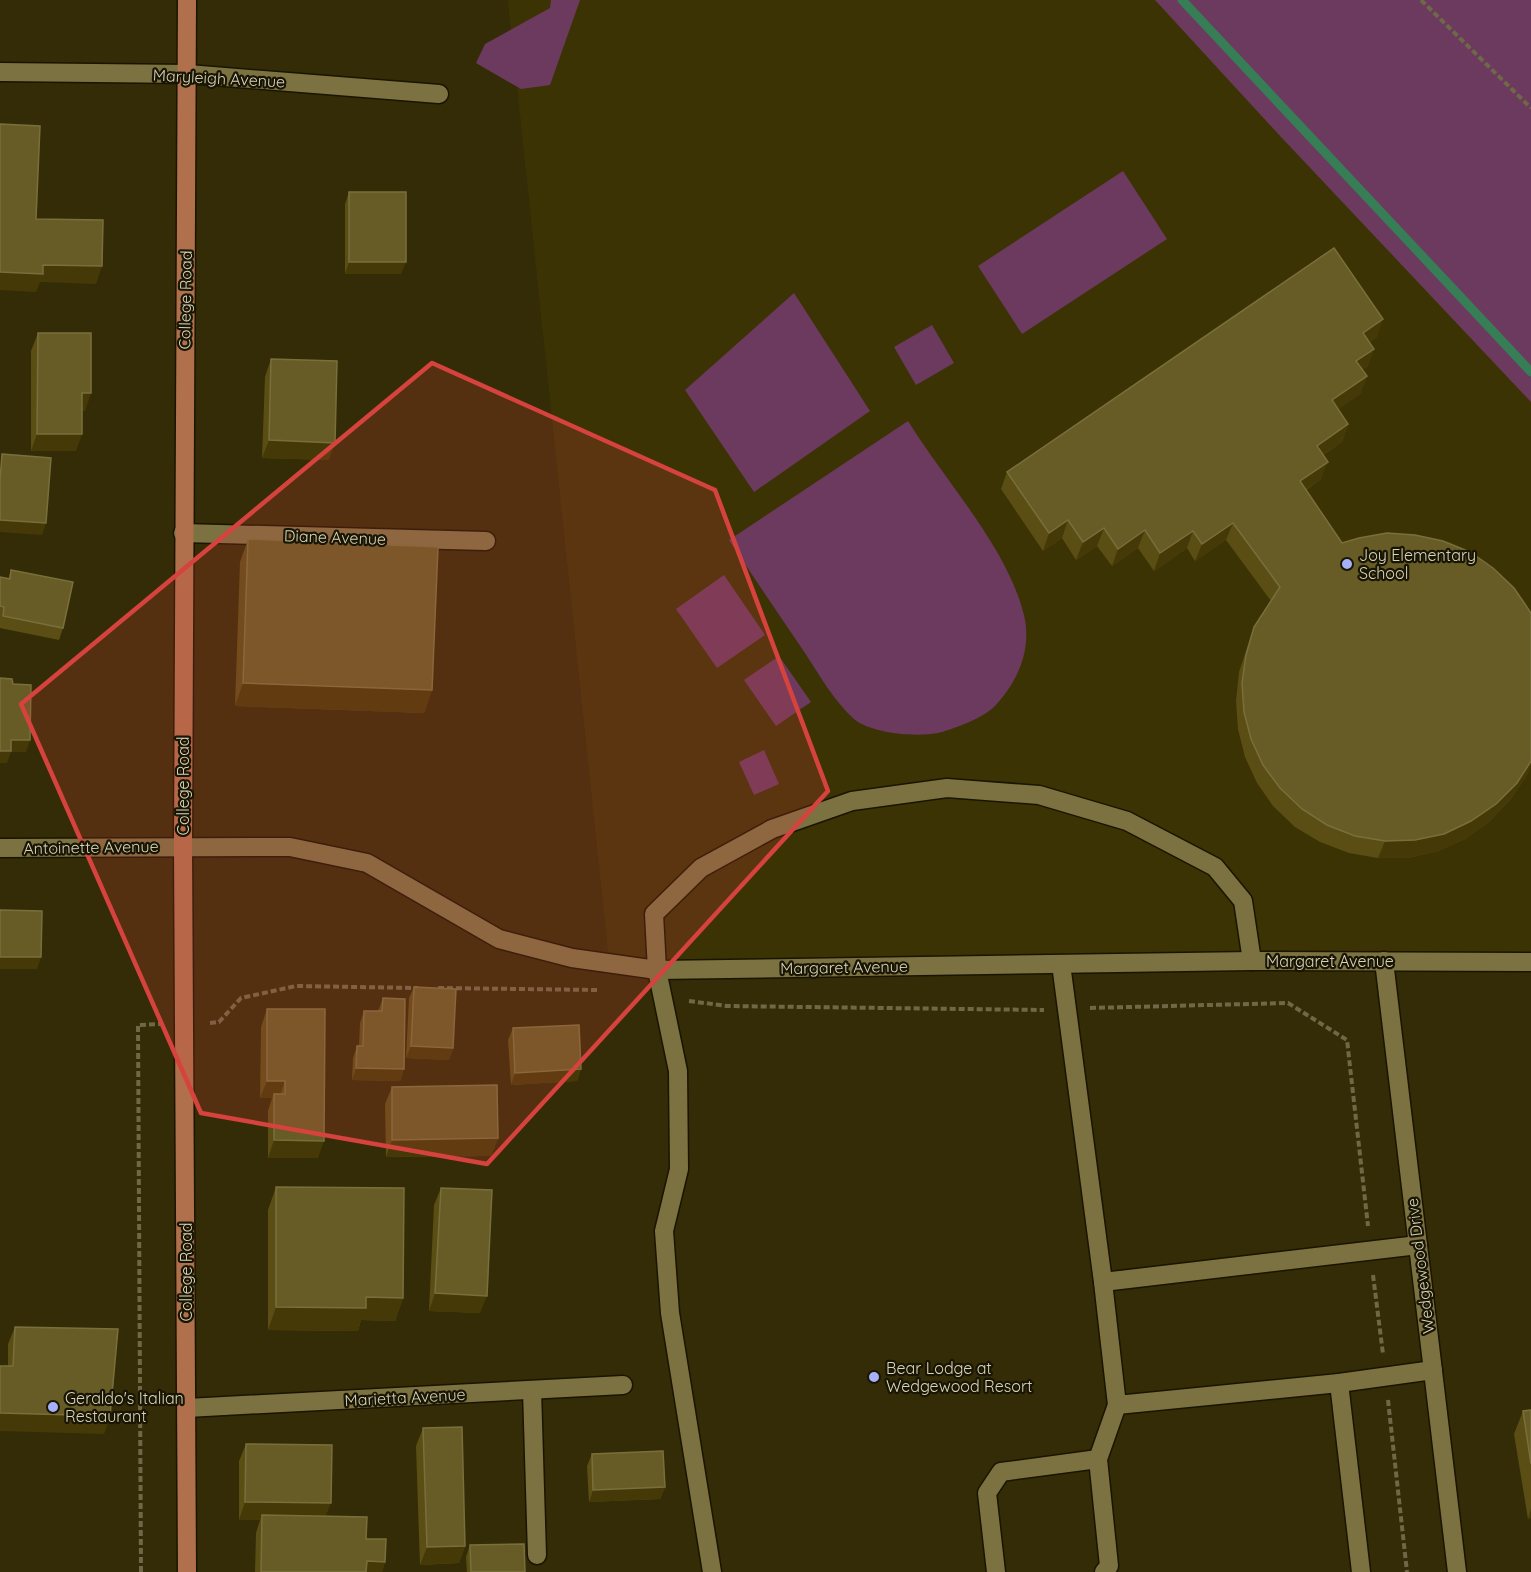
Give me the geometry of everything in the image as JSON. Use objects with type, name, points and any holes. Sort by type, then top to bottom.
[{"type":"main road","name":"College Road","points":[[187,0],[183,533],[187,1572]]},
{"type":"street","name":"Maryleigh Avenue","points":[[0,72],[188,74],[439,94]]},
{"type":"street","name":"Diane Avenue","points":[[183,533],[486,541]]},
{"type":"street","points":[[712,1572],[670,1313],[664,1231],[679,1169],[678,1071],[661,997],[654,914],[701,868],[772,830],[852,801],[947,788],[1039,795],[1127,821],[1215,867],[1243,901],[1252,961]]},
{"type":"street","name":"Antoinette Avenue","points":[[0,848],[183,846]]},
{"type":"street","name":"Margaret Avenue","points":[[183,846],[290,847],[367,863],[499,939],[572,958],[657,970],[1252,961],[1531,962]]},
{"type":"street","name":"Wedgewood Drive","points":[[1384,961],[1456,1572]]},
{"type":"street","points":[[1061,964],[1117,1405],[1098,1459],[1109,1566],[1104,1572]]},
{"type":"street","points":[[1103,1282],[1418,1245]]},
{"type":"street","points":[[1117,1405],[1339,1383],[1433,1370]]},
{"type":"street","points":[[1339,1383],[1361,1572]]},
{"type":"street","name":"Marietta Avenue","points":[[187,1408],[623,1385]]},
{"type":"street","points":[[532,1390],[537,1555]]},
{"type":"street","points":[[996,1572],[987,1493],[1001,1472],[1098,1459]]},
{"type":"path","points":[[1421,0],[1531,108]]},
{"type":"path","points":[[141,1572],[138,1025],[219,1022],[241,998],[296,986],[602,990]]},
{"type":"path","points":[[661,997],[727,1006],[1067,1009],[1288,1003],[1347,1040],[1407,1572]]},
{"type":"highlighted area","points":[[432,363],[715,490],[828,791],[487,1164],[201,1113],[21,704]]},
{"type":"shaded area","points":[[508,0],[1182,0],[1531,372],[1531,962],[610,970]]},
{"type":"shaded area","points":[[551,0],[580,0],[550,85],[521,89],[476,63],[485,44],[550,8]]},
{"type":"shaded area","points":[[1155,0],[1531,0],[1531,402],[1282,138]]},
{"type":"shaded area","points":[[1123,171],[1167,239],[1022,334],[978,266]]},
{"type":"shaded area","points":[[794,293],[870,411],[754,492],[685,390]]},
{"type":"shaded area","points":[[932,325],[954,363],[916,385],[894,347]]},
{"type":"shaded area","points":[[908,421],[974,515],[1004,564],[1016,590],[1026,628],[1021,664],[1010,686],[995,706],[963,725],[942,732],[922,735],[872,728],[854,719],[847,712],[828,688],[729,540]]},
{"type":"shaded area","points":[[724,575],[765,635],[717,668],[676,609]]},
{"type":"shaded area","points":[[779,656],[811,702],[776,726],[744,680]]},
{"type":"shaded area","points":[[764,750],[779,784],[754,795],[739,762]]},
{"type":"building","points":[[0,124],[40,126],[36,219],[103,220],[102,266],[43,265],[43,274],[0,272]]},
{"type":"building","points":[[349,192],[406,192],[406,262],[349,262]]},
{"type":"building","name":"Joy Elementary School","points":[[1334,248],[1383,319],[1363,333],[1374,349],[1356,361],[1367,376],[1332,400],[1348,424],[1317,446],[1328,462],[1300,481],[1342,543],[1387,533],[1415,535],[1443,541],[1470,552],[1493,568],[1514,588],[1531,613],[1531,761],[1517,783],[1496,804],[1471,821],[1444,834],[1415,840],[1385,841],[1355,836],[1327,825],[1302,809],[1280,788],[1263,765],[1251,739],[1244,712],[1242,683],[1246,655],[1254,627],[1280,587],[1233,523],[1202,544],[1193,531],[1160,553],[1145,530],[1118,549],[1104,528],[1083,542],[1068,520],[1049,533],[1007,472]]},
{"type":"building","points":[[38,333],[91,333],[91,393],[82,393],[82,434],[37,434]]},
{"type":"building","points":[[271,359],[337,361],[335,443],[269,440]]},
{"type":"building","points":[[2,454],[51,458],[46,523],[0,520]]},
{"type":"building","points":[[248,539],[438,547],[432,690],[243,683]]},
{"type":"building","points":[[11,570],[73,582],[63,628],[3,616],[4,607],[0,606],[0,577],[10,579]]},
{"type":"building","points":[[0,678],[12,679],[13,684],[31,685],[30,740],[11,740],[11,751],[0,751]]},
{"type":"building","points":[[0,910],[42,911],[41,957],[0,957]]},
{"type":"building","points":[[414,987],[456,989],[453,1048],[411,1046]]},
{"type":"building","points":[[383,998],[405,999],[404,1069],[356,1068],[357,1046],[363,1046],[364,1011],[382,1011]]},
{"type":"building","points":[[267,1009],[325,1009],[324,1141],[274,1140],[274,1094],[285,1094],[285,1081],[267,1081]]},
{"type":"building","points":[[579,1025],[581,1069],[515,1073],[513,1028]]},
{"type":"building","points":[[497,1085],[498,1138],[392,1140],[392,1087]]},
{"type":"building","points":[[276,1187],[404,1188],[403,1298],[366,1297],[366,1308],[276,1307]]},
{"type":"building","points":[[441,1188],[492,1190],[487,1296],[435,1293]]},
{"type":"building","name":"Geraldo's Italian Restaurant","points":[[15,1327],[118,1329],[110,1416],[0,1413],[0,1366],[13,1366]]},
{"type":"building","points":[[1531,1410],[1531,1464],[1523,1411]]},
{"type":"building","points":[[462,1427],[465,1546],[427,1547],[423,1428]]},
{"type":"building","points":[[246,1444],[332,1445],[331,1503],[245,1502]]},
{"type":"building","points":[[663,1451],[665,1487],[593,1490],[592,1454]]},
{"type":"building","points":[[262,1515],[367,1517],[366,1539],[386,1539],[385,1562],[367,1561],[366,1572],[261,1572]]},
{"type":"building","points":[[524,1544],[525,1572],[471,1572],[470,1545]]},
{"type":"waterway","points":[[1182,0],[1531,372]]},
{"type":"place","name":"Joy Elementary School","points":[[1347,564]]},
{"type":"place","name":"Bear Lodge at Wedgewood Resort","points":[[874,1377]]},
{"type":"place","name":"Geraldo's Italian Restaurant","points":[[53,1407]]}]
